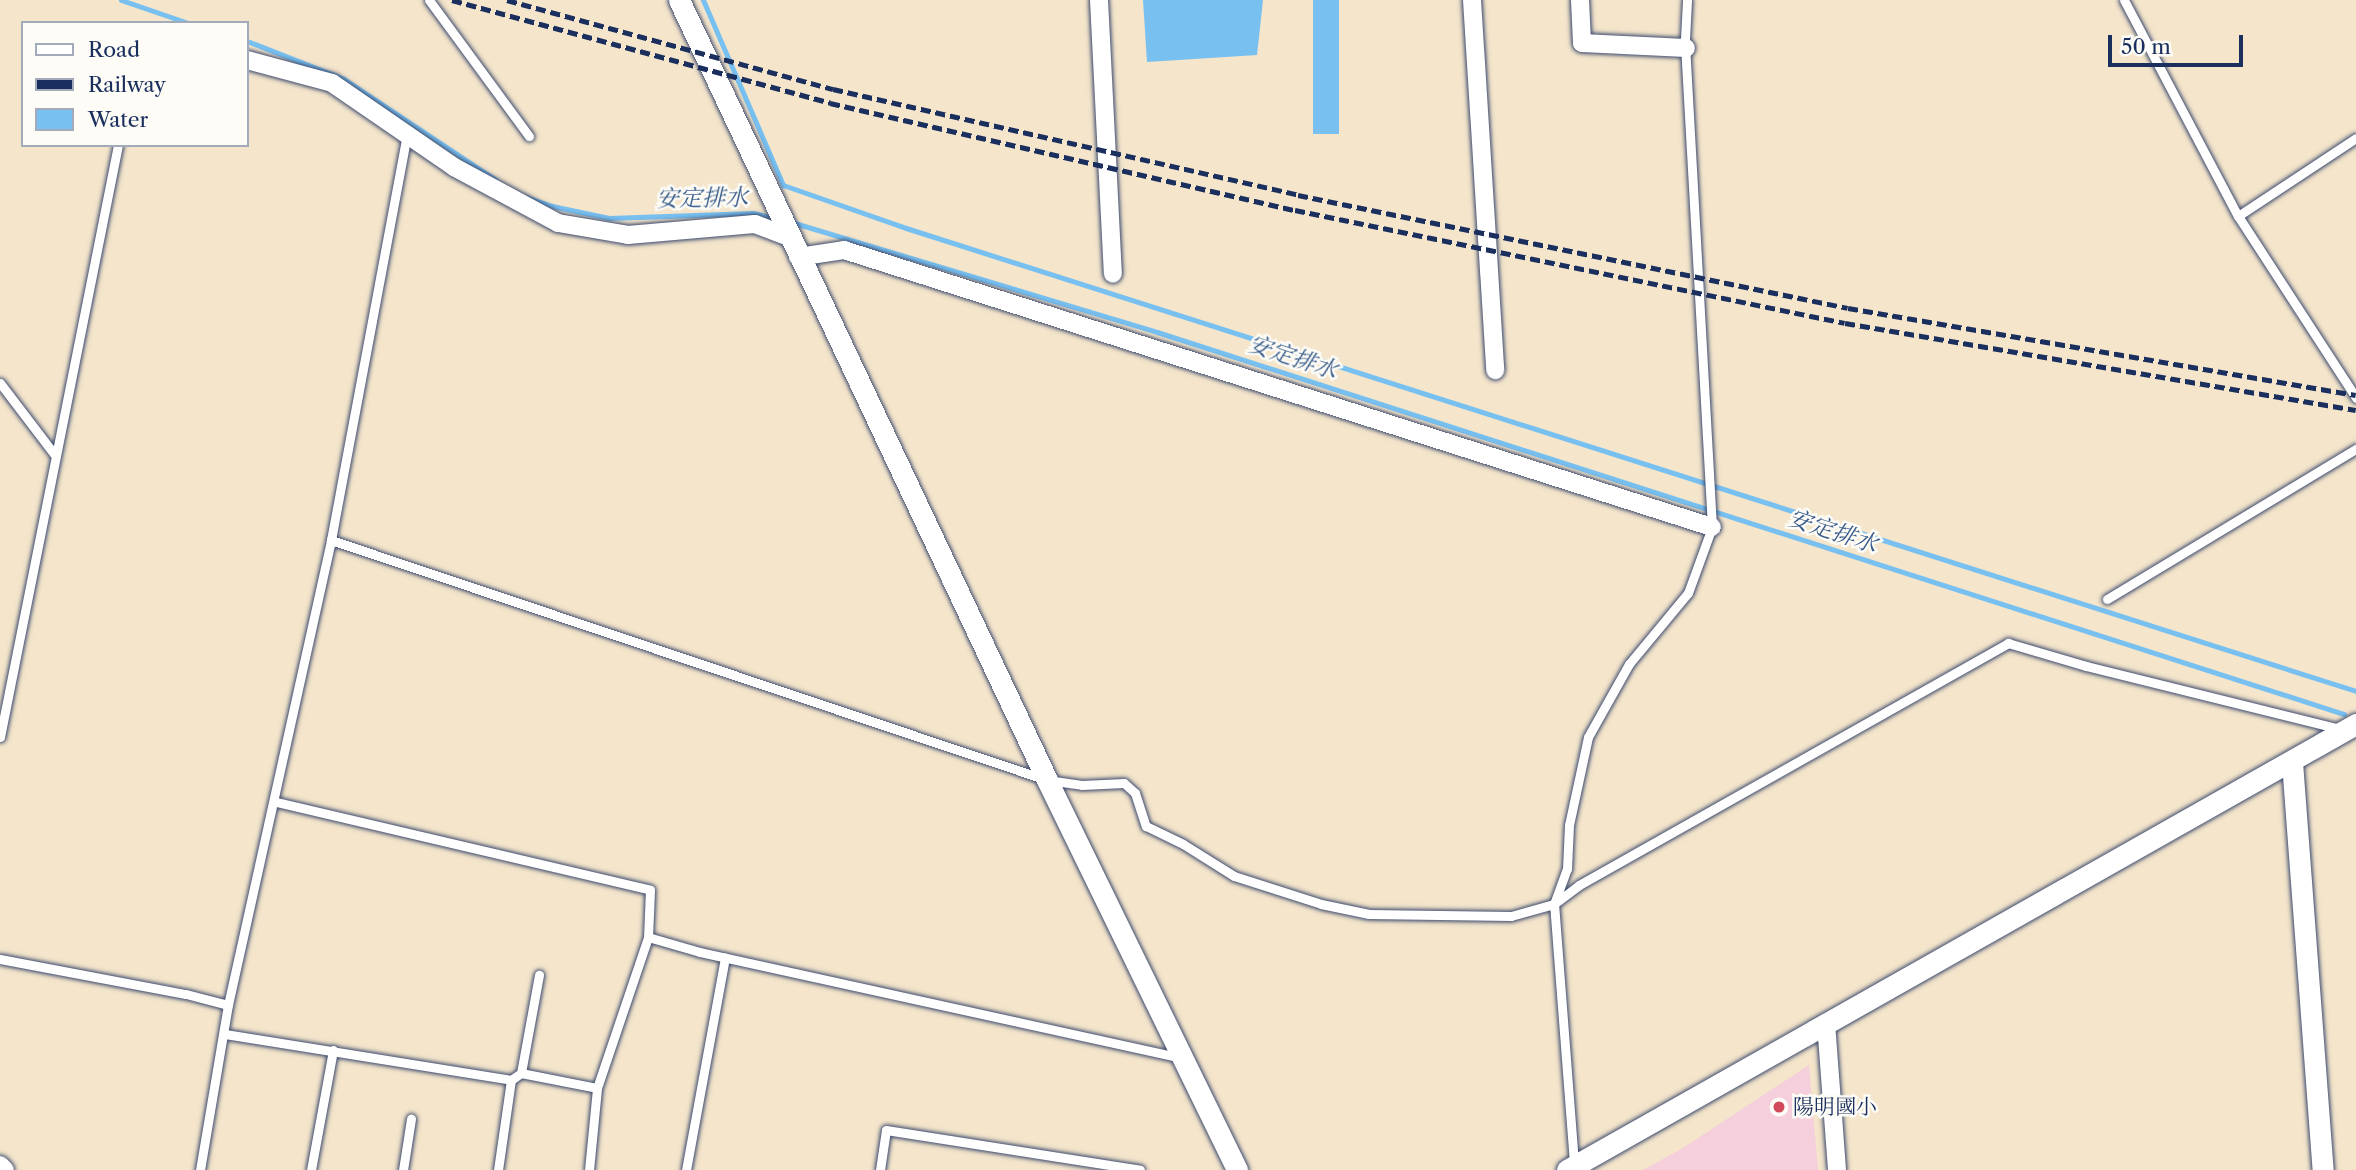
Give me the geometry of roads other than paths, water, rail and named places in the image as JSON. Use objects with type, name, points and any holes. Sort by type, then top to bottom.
[{"type":"street","points":[[678,0],[1046,780],[1183,1058],[1233,1168]]},
{"type":"street","points":[[1099,0],[1113,274]]},
{"type":"street","points":[[1472,0],[1495,370]]},
{"type":"street","points":[[1580,0],[1581,43],[1686,48]]},
{"type":"street","points":[[248,60],[332,83],[407,132],[454,167],[558,223],[628,235],[755,225],[787,232]]},
{"type":"street","points":[[798,257],[844,250],[1711,522]]},
{"type":"street","points":[[1572,1169],[2351,727]]},
{"type":"street","points":[[2292,762],[2323,1170]]},
{"type":"street","points":[[1826,1023],[1837,1170]]},
{"type":"street","points":[[0,1165],[5,1170]]},
{"type":"lane","points":[[429,0],[529,136]]},
{"type":"lane","points":[[1572,1169],[1554,904],[1567,869],[1569,825],[1588,737],[1629,664],[1688,593],[1711,522],[1686,48],[1687,0]]},
{"type":"lane","points":[[2124,0],[2238,216],[2356,398]]},
{"type":"lane","points":[[200,1170],[228,1005],[276,802],[331,540],[407,132]]},
{"type":"lane","points":[[2238,216],[2356,138]]},
{"type":"lane","points":[[0,737],[54,454],[118,147]]},
{"type":"lane","points":[[0,383],[54,454]]},
{"type":"lane","points":[[2107,599],[2356,449]]},
{"type":"lane","points":[[331,540],[1046,780],[1082,785],[1124,783],[1135,793],[1146,826],[1183,844],[1234,876],[1321,904],[1369,914],[1511,916],[1554,904],[1579,886],[2008,643],[2087,666],[2351,727]]},
{"type":"lane","points":[[276,802],[650,890],[648,937],[597,1088],[589,1170]]},
{"type":"lane","points":[[648,937],[725,958],[1183,1058]]},
{"type":"lane","points":[[686,1170],[725,958]]},
{"type":"lane","points":[[0,959],[186,994],[228,1005]]},
{"type":"lane","points":[[225,1034],[511,1080],[521,1073],[538,975]]},
{"type":"lane","points":[[311,1170],[332,1050]]},
{"type":"lane","points":[[521,1073],[597,1088]]},
{"type":"lane","points":[[498,1170],[511,1080]]},
{"type":"lane","points":[[403,1170],[411,1119]]},
{"type":"lane","points":[[880,1170],[886,1130],[1139,1170]]},
{"type":"water","points":[[1143,0],[1263,0],[1257,55],[1147,62]]},
{"type":"water","points":[[1313,0],[1339,0],[1339,134],[1313,134]]},
{"type":"waterway","name":"安定排水","points":[[121,0],[182,21]]},
{"type":"waterway","points":[[703,0],[783,185],[906,228],[2356,691]]},
{"type":"waterway","name":"安定排水","points":[[248,41],[344,79],[496,180]]},
{"type":"waterway","name":"安定排水","points":[[526,197],[552,206],[609,218],[753,213],[775,218]]},
{"type":"waterway","name":"安定排水","points":[[791,222],[1157,332],[2344,714]]},
{"type":"railway","points":[[452,0],[830,103],[1295,210],[1845,323],[2356,410]]},
{"type":"railway","points":[[507,0],[833,89],[1298,195],[1848,308],[2356,395]]},
{"type":"place","name":"陽明國小","points":[[1779,1107]]}]
